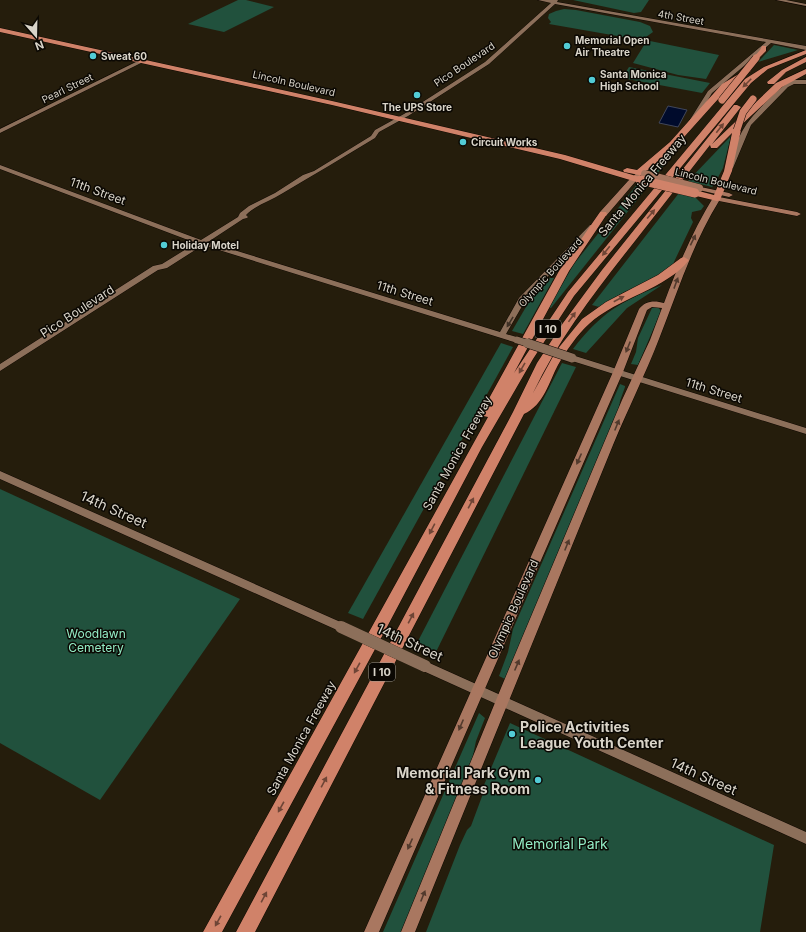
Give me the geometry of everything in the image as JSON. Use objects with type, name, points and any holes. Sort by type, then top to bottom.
[{"type":"highway","name":"Lincoln Boulevard","points":[[0,30],[397,118],[583,162],[599,164],[639,176],[718,195]]},
{"type":"highway","points":[[631,220],[666,168],[763,51],[764,47]]},
{"type":"highway","points":[[689,126],[725,86],[739,76],[754,67],[776,58],[806,50]]},
{"type":"highway","name":"Santa Monica Freeway","points":[[212,932],[477,445],[529,357],[571,294],[748,81],[766,68],[806,50]]},
{"type":"highway","points":[[728,172],[737,130],[743,112],[758,94],[784,71],[806,58]]},
{"type":"highway","name":"Santa Monica Freeway","points":[[246,932],[519,412],[542,363],[609,266],[746,95],[758,82],[784,65],[806,58]]},
{"type":"highway","points":[[696,158],[709,150],[784,81],[806,71]]},
{"type":"highway","points":[[784,81],[806,81]]},
{"type":"highway","name":"Olympic Boulevard","points":[[639,176],[661,156],[689,126]]},
{"type":"highway","name":"Olympic Boulevard","points":[[718,195],[728,172]]},
{"type":"highway","points":[[477,445],[485,416],[542,309],[564,271],[603,214]]},
{"type":"highway","points":[[519,412],[536,399],[556,360],[571,338],[585,322],[618,298],[668,275],[684,260]]},
{"type":"main road","name":"4th Street","points":[[540,0],[553,1],[806,50]]},
{"type":"main road","points":[[778,0],[806,5]]},
{"type":"main road","name":"Pico Boulevard","points":[[0,368],[156,268],[164,266],[240,218],[247,216],[309,174],[309,171],[365,136],[377,131],[406,114],[493,59],[552,6],[553,1]]},
{"type":"main road","name":"Olympic Boulevard","points":[[689,126],[710,92],[769,42]]},
{"type":"main road","name":"Pearl Street","points":[[0,131],[142,61]]},
{"type":"main road","name":"Olympic Boulevard","points":[[728,172],[749,124],[786,86],[793,82],[806,81]]},
{"type":"main road","name":"11th Street","points":[[0,167],[202,243],[502,335],[806,431]]},
{"type":"main road","name":"Olympic Boulevard","points":[[502,335],[522,300],[639,176]]},
{"type":"main road","name":"Olympic Boulevard","points":[[408,932],[636,378],[668,306],[684,260],[704,219],[718,195]]},
{"type":"main road","name":"Lincoln Boulevard","points":[[718,195],[806,216]]},
{"type":"main road","name":"Pico Boulevard","points":[[0,375],[161,272],[164,266]]},
{"type":"main road","name":"Olympic Boulevard","points":[[371,932],[618,372],[643,310],[648,304],[652,303],[668,306]]},
{"type":"main road","name":"14th Street","points":[[0,475],[806,838]]},
{"type":"green space","points":[[238,0],[246,0],[274,7],[224,32],[188,24]]},
{"type":"green space","points":[[573,0],[649,0],[641,12],[634,13]]},
{"type":"green space","points":[[564,9],[640,22],[650,26],[653,32],[646,37],[629,38],[549,24],[551,22],[548,18],[549,14]]},
{"type":"green space","points":[[650,41],[719,55],[706,79],[678,75],[633,63],[646,42]]},
{"type":"green space","points":[[774,45],[798,50],[758,62]]},
{"type":"green space","points":[[629,67],[710,83],[702,93],[622,78]]},
{"type":"green space","points":[[731,136],[723,168],[714,185],[712,187],[688,181]]},
{"type":"green space","points":[[683,141],[657,174],[648,172],[680,142]]},
{"type":"green space","points":[[638,183],[649,185],[551,308],[549,307],[574,264]]},
{"type":"green space","points":[[679,193],[695,197],[704,206],[701,210],[692,212],[691,218],[693,222],[673,264],[661,276],[624,292],[599,307],[592,305]]},
{"type":"green space","points":[[550,278],[554,278],[523,334],[512,331],[530,300]]},
{"type":"green space","points":[[662,285],[627,308],[586,353],[573,349],[583,336],[603,317],[634,297]]},
{"type":"green space","points":[[658,307],[661,311],[638,365],[631,364],[636,352],[638,338],[652,308]]},
{"type":"green space","points":[[501,343],[513,347],[363,619],[348,613]]},
{"type":"green space","points":[[562,363],[576,367],[435,654],[416,645]]},
{"type":"green space","points":[[620,384],[625,387],[618,413],[505,679],[499,676],[508,652],[513,629]]},
{"type":"green space","name":"Woodlawn Cemetery","points":[[0,489],[240,599],[100,800],[0,743]]},
{"type":"green space","points":[[479,713],[485,718],[476,741],[471,765],[401,932],[383,932]]},
{"type":"green space","name":"Memorial Park","points":[[510,723],[774,845],[760,932],[426,932],[460,845],[467,830],[471,826],[484,791],[484,785]]},
{"type":"water","points":[[668,106],[687,110],[678,127],[659,123]]},
{"type":"place","name":"Memorial Open Air Theatre","points":[[567,46]]},
{"type":"place","name":"Sweat 60","points":[[93,56]]},
{"type":"place","name":"Santa Monica High School","points":[[592,80]]},
{"type":"place","name":"The UPS Store","points":[[417,95]]},
{"type":"place","name":"Circuit Works","points":[[463,142]]},
{"type":"place","name":"Holiday Motel","points":[[164,245]]},
{"type":"place","name":"Police Activities League Youth Center","points":[[512,734]]},
{"type":"place","name":"Memorial Park Gym & Fitness Room","points":[[538,780]]}]
